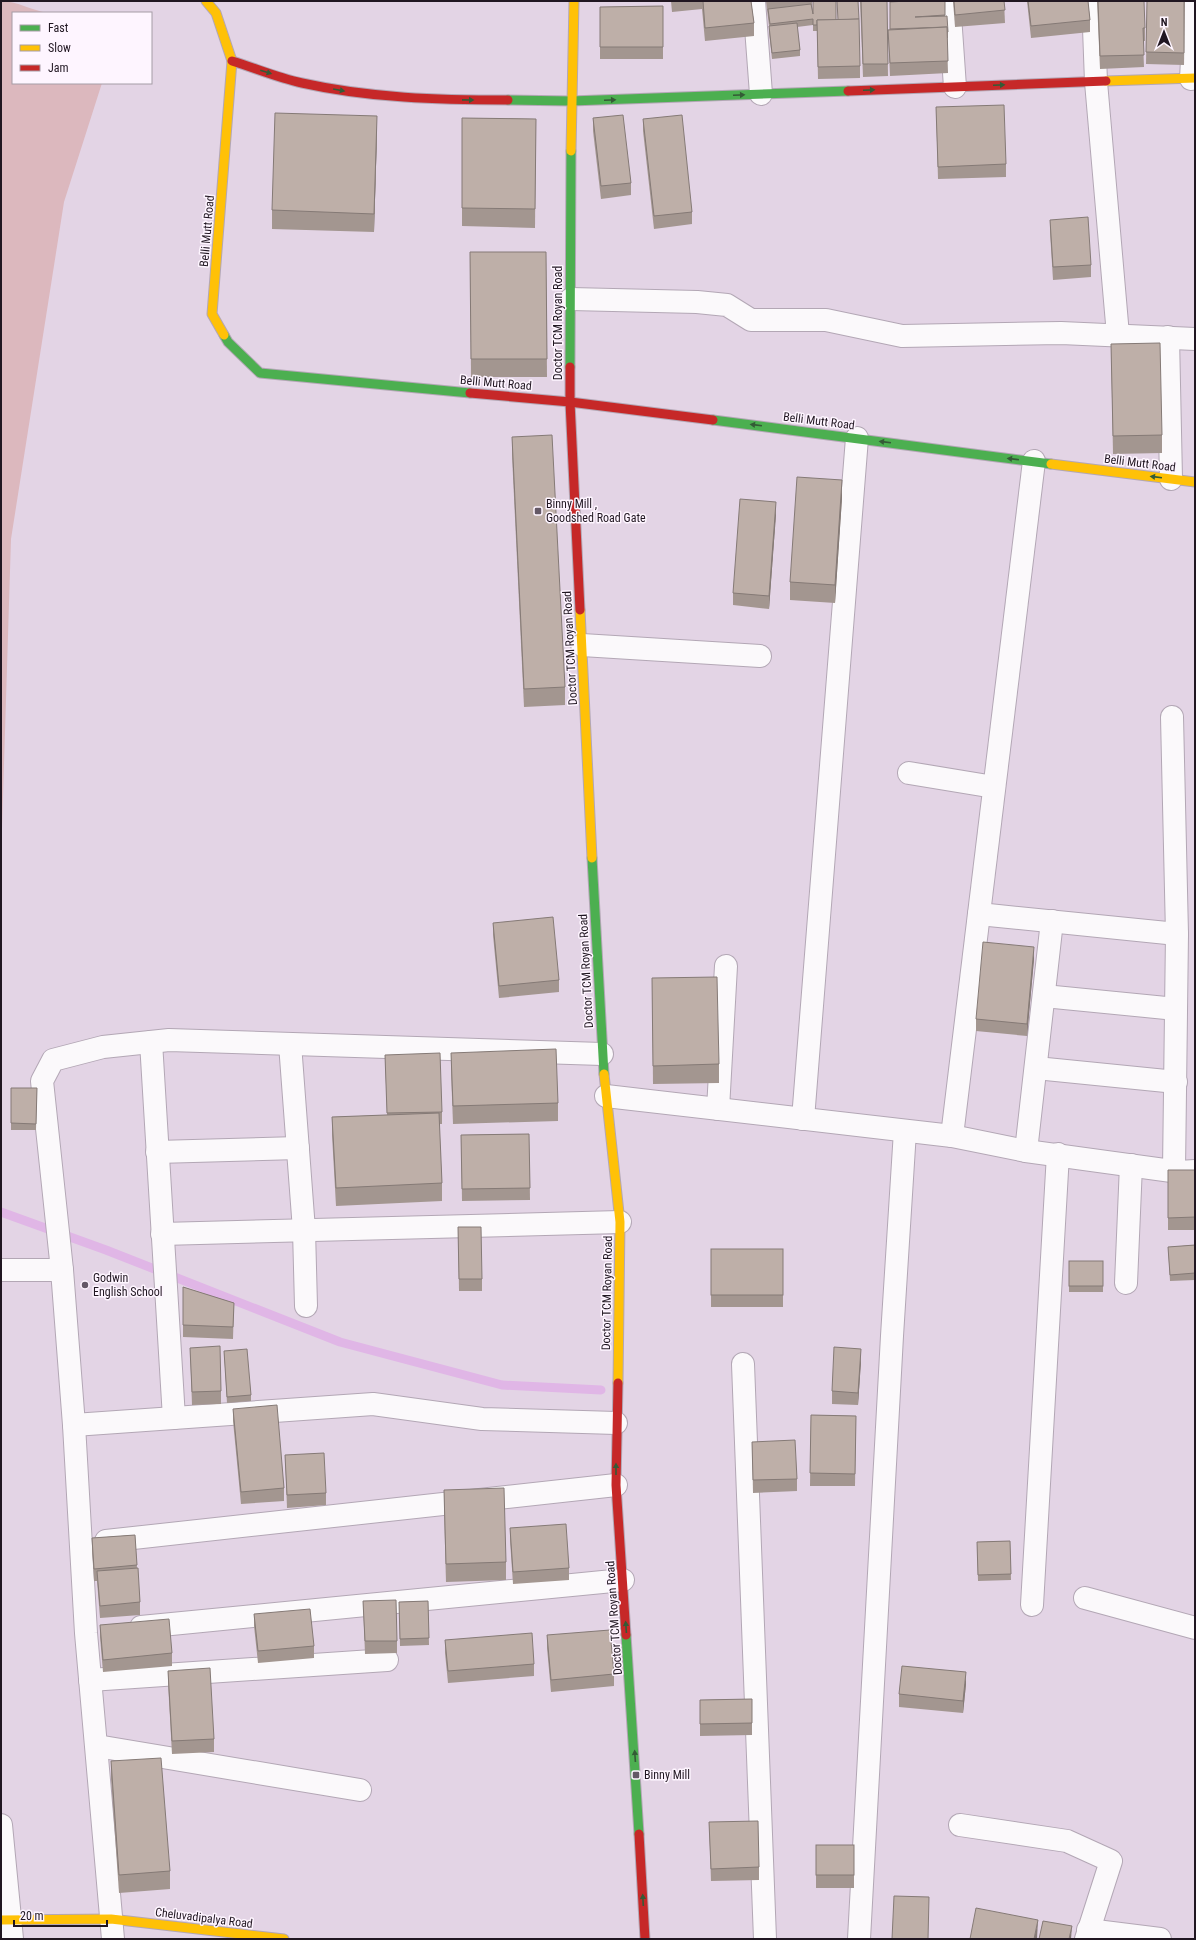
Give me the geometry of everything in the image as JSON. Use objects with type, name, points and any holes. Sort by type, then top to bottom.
[{"type":"street","name":"Belli Mutt Road","points":[[206,1],[216,14],[232,60],[212,314],[228,342],[260,373],[570,402],[1195,482]]},
{"type":"street","name":"Doctor TCM Royan Road","points":[[574,1],[571,101],[570,402],[602,1054],[620,1222],[616,1485],[644,1939]]},
{"type":"street","points":[[754,1],[761,94]]},
{"type":"street","points":[[949,1],[955,87]]},
{"type":"street","points":[[1093,1],[1096,82],[1118,334]]},
{"type":"street","points":[[232,60],[300,83],[343,91],[454,100],[571,101],[1193,78],[1195,1]]},
{"type":"street","points":[[571,299],[697,302],[727,305],[751,320],[826,320],[902,336],[1061,333],[1118,334],[1195,339]]},
{"type":"street","points":[[1168,337],[1171,479]]},
{"type":"street","points":[[803,1119],[857,438]]},
{"type":"street","points":[[952,1136],[1034,461]]},
{"type":"street","points":[[582,645],[760,656]]},
{"type":"street","points":[[606,1096],[952,1136],[1026,1151],[1184,1171],[1176,1082],[1177,934],[1172,717]]},
{"type":"street","points":[[909,773],[994,787]]},
{"type":"street","points":[[979,914],[1177,934]]},
{"type":"street","points":[[1026,1151],[1052,921]]},
{"type":"street","points":[[718,1109],[726,966]]},
{"type":"street","points":[[1044,996],[1176,1009]]},
{"type":"street","points":[[112,1929],[79,1544],[74,1425],[62,1270],[42,1080],[53,1060],[103,1047],[168,1040],[602,1054]]},
{"type":"street","points":[[151,1042],[174,1418]]},
{"type":"street","points":[[290,1044],[304,1230],[306,1306]]},
{"type":"street","points":[[1036,1068],[1176,1082]]},
{"type":"street","points":[[859,1939],[892,1336],[905,1131]]},
{"type":"street","points":[[157,1152],[298,1148]]},
{"type":"street","points":[[1032,1605],[1058,1154]]},
{"type":"street","points":[[1126,1283],[1131,1165]]},
{"type":"street","points":[[162,1234],[620,1222]]},
{"type":"street","points":[[1,1270],[62,1270]]},
{"type":"street","points":[[744,1364],[765,1939]]},
{"type":"street","points":[[74,1425],[373,1404],[482,1419],[616,1423]]},
{"type":"street","points":[[79,1544],[616,1485]]},
{"type":"street","points":[[86,1633],[623,1580]]},
{"type":"street","points":[[1085,1598],[1195,1628]]},
{"type":"street","points":[[90,1680],[387,1660]]},
{"type":"street","points":[[96,1746],[360,1790]]},
{"type":"street","points":[[1,1825],[7,1926]]},
{"type":"street","points":[[960,1826],[1068,1841],[1111,1861],[1087,1935],[1160,1939]]},
{"type":"street","name":"Cheluvadipalya Road","points":[[7,1926],[112,1929],[284,1939]]},
{"type":"shaded area","points":[[1,1],[7,1],[43,12],[12,12],[12,84],[102,84],[64,202],[11,539],[1,861]]},
{"type":"building","points":[[703,1],[751,1],[754,23],[705,28]]},
{"type":"building","points":[[813,1],[836,1],[836,20],[817,20],[817,25],[813,25],[813,19],[770,24],[768,9],[811,4],[813,14]]},
{"type":"building","points":[[837,1],[858,1],[859,19],[838,20]]},
{"type":"building","points":[[861,1],[887,1],[888,64],[863,64]]},
{"type":"building","points":[[945,1],[945,15],[915,17],[947,16],[948,32],[947,27],[890,29],[890,2]]},
{"type":"building","points":[[954,1],[1004,1],[1005,10],[955,15]]},
{"type":"building","points":[[1028,1],[1088,1],[1090,20],[1031,26]]},
{"type":"building","points":[[1098,1],[1144,1],[1144,55],[1100,56]]},
{"type":"building","points":[[1147,1],[1184,1],[1184,53],[1146,52]]},
{"type":"building","points":[[663,6],[663,47],[600,47],[600,7]]},
{"type":"building","points":[[859,19],[860,66],[818,67],[817,20]]},
{"type":"building","points":[[797,23],[800,50],[772,53],[769,26]]},
{"type":"building","points":[[947,27],[948,61],[890,63],[888,30]]},
{"type":"building","points":[[1004,105],[1006,164],[938,167],[936,107]]},
{"type":"building","points":[[275,113],[377,116],[374,214],[272,210]]},
{"type":"building","points":[[623,115],[631,183],[601,186],[593,118]]},
{"type":"building","points":[[682,115],[692,212],[654,216],[643,119]]},
{"type":"building","points":[[462,118],[536,119],[535,209],[462,208]]},
{"type":"building","points":[[1088,217],[1091,265],[1053,267],[1050,220]]},
{"type":"building","points":[[470,252],[546,252],[547,359],[471,359]]},
{"type":"building","points":[[1160,343],[1162,435],[1113,436],[1111,344]]},
{"type":"building","points":[[552,435],[565,687],[524,689],[512,437]]},
{"type":"building","points":[[797,477],[842,480],[835,585],[790,582]]},
{"type":"building","points":[[740,499],[776,502],[769,596],[733,593]]},
{"type":"building","points":[[553,917],[559,980],[499,986],[493,923]]},
{"type":"building","points":[[983,942],[1034,947],[1027,1024],[976,1019]]},
{"type":"building","points":[[717,977],[719,1064],[653,1066],[652,978]]},
{"type":"building","points":[[556,1049],[558,1103],[453,1106],[451,1053]]},
{"type":"building","points":[[440,1053],[442,1112],[387,1113],[385,1055]]},
{"type":"building","points":[[11,1088],[37,1088],[36,1124],[11,1123]]},
{"type":"building","points":[[439,1113],[442,1183],[336,1188],[332,1117]]},
{"type":"building","points":[[529,1134],[530,1188],[462,1189],[461,1135]]},
{"type":"building","points":[[1168,1170],[1195,1170],[1195,1217],[1168,1218]]},
{"type":"building","points":[[458,1227],[481,1227],[482,1279],[459,1279]]},
{"type":"building","points":[[1195,1245],[1195,1273],[1170,1275],[1168,1247]]},
{"type":"building","points":[[711,1249],[783,1249],[783,1295],[711,1295]]},
{"type":"building","points":[[1069,1261],[1103,1261],[1103,1286],[1069,1286]]},
{"type":"building","points":[[183,1287],[234,1303],[233,1327],[183,1325]]},
{"type":"building","points":[[220,1346],[221,1391],[192,1392],[190,1348]]},
{"type":"building","points":[[834,1347],[861,1349],[858,1393],[832,1391]]},
{"type":"building","points":[[247,1349],[251,1395],[227,1397],[224,1351]]},
{"type":"building","points":[[277,1405],[284,1488],[241,1492],[233,1409]]},
{"type":"building","points":[[811,1415],[856,1416],[855,1474],[810,1473]]},
{"type":"building","points":[[795,1440],[797,1479],[753,1480],[752,1442]]},
{"type":"building","points":[[324,1453],[326,1493],[287,1495],[285,1455]]},
{"type":"building","points":[[504,1488],[506,1562],[446,1564],[444,1490]]},
{"type":"building","points":[[566,1524],[569,1568],[513,1572],[510,1528]]},
{"type":"building","points":[[135,1535],[137,1565],[94,1569],[92,1538]]},
{"type":"building","points":[[1010,1541],[1011,1574],[978,1575],[977,1542]]},
{"type":"building","points":[[138,1568],[140,1602],[100,1606],[97,1571]]},
{"type":"building","points":[[396,1600],[397,1641],[365,1641],[363,1601]]},
{"type":"building","points":[[428,1601],[429,1638],[400,1639],[399,1602]]},
{"type":"building","points":[[310,1609],[314,1646],[258,1651],[254,1614]]},
{"type":"building","points":[[169,1619],[172,1653],[103,1660],[100,1625]]},
{"type":"building","points":[[610,1630],[614,1674],[551,1680],[547,1635]]},
{"type":"building","points":[[532,1633],[534,1664],[448,1671],[445,1640]]},
{"type":"building","points":[[902,1666],[966,1672],[963,1701],[899,1694]]},
{"type":"building","points":[[210,1668],[214,1739],[172,1741],[168,1671]]},
{"type":"building","points":[[752,1699],[752,1723],[700,1724],[700,1700]]},
{"type":"building","points":[[161,1758],[170,1871],[119,1875],[111,1761]]},
{"type":"building","points":[[758,1821],[759,1867],[711,1869],[709,1822]]},
{"type":"building","points":[[816,1845],[854,1845],[854,1875],[816,1875]]},
{"type":"building","points":[[894,1896],[929,1897],[928,1939],[892,1939]]},
{"type":"building","points":[[976,1908],[1038,1920],[1034,1939],[970,1939]]},
{"type":"building","points":[[1043,1921],[1072,1926],[1069,1939],[1039,1939]]},
{"type":"waterway","points":[[1,1212],[106,1250],[340,1342],[502,1385],[601,1390]]},
{"type":"traffic: fast","points":[[508,100],[571,101],[848,91]]},
{"type":"traffic: fast","points":[[570,367],[571,151]]},
{"type":"traffic: fast","points":[[224,335],[228,342],[260,373],[470,393]]},
{"type":"traffic: fast","points":[[713,420],[1051,464]]},
{"type":"traffic: fast","points":[[592,858],[604,1074]]},
{"type":"traffic: fast","points":[[626,1635],[639,1834]]},
{"type":"traffic: slow","points":[[206,1],[216,13],[232,61],[212,314],[224,335]]},
{"type":"traffic: slow","points":[[571,151],[574,1]]},
{"type":"traffic: slow","points":[[1106,81],[1195,78]]},
{"type":"traffic: slow","points":[[1051,464],[1195,482]]},
{"type":"traffic: slow","points":[[580,610],[592,858]]},
{"type":"traffic: slow","points":[[604,1074],[620,1222],[618,1383]]},
{"type":"traffic: slow","points":[[1,1920],[111,1919],[284,1939]]},
{"type":"traffic: jam","points":[[232,61],[293,81],[353,92],[430,99],[508,100]]},
{"type":"traffic: jam","points":[[848,91],[1106,81]]},
{"type":"traffic: jam","points":[[570,367],[570,402],[580,610]]},
{"type":"traffic: jam","points":[[470,393],[570,402],[713,420]]},
{"type":"traffic: jam","points":[[618,1383],[616,1485],[626,1635]]},
{"type":"traffic: jam","points":[[639,1834],[645,1939]]},
{"type":"place","name":"Binny Mill , Goodshed Road Gate","points":[[538,511]]},
{"type":"place","name":"Godwin English School","points":[[85,1285]]},
{"type":"place","name":"Binny Mill","points":[[636,1775]]}]
